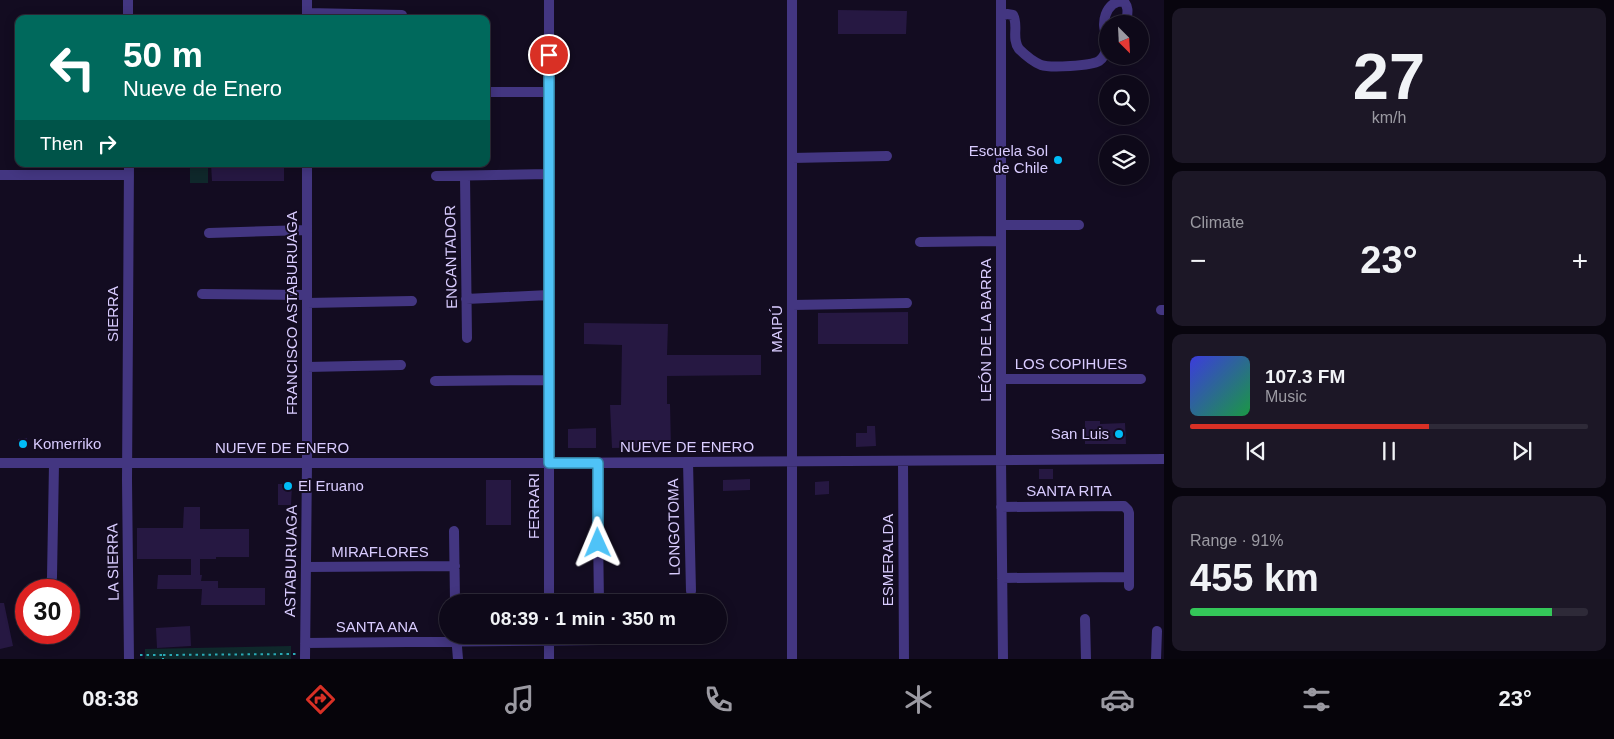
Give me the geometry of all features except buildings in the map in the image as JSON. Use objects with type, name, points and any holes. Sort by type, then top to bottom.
[{"type":"street","points":[[128,0],[128,15]]},
{"type":"street","points":[[307,0],[307,15]]},
{"type":"street","name":"FERRARI","points":[[549,0],[549,594]]},
{"type":"street","name":"MAIPÚ","points":[[792,0],[792,659]]},
{"type":"street","name":"LEÓN DE LA BARRA","points":[[1001,0],[1001,507],[1003,659]]},
{"type":"street","points":[[1106,15],[1109,6],[1116,1],[1123,1],[1126,4],[1127,15]]},
{"type":"street","points":[[1001,16],[1013,15],[1015,19],[1015,41],[1018,47],[1041,65],[1094,64],[1099,61]]},
{"type":"street","points":[[490,92],[549,92]]},
{"type":"street","points":[[792,158],[887,156]]},
{"type":"street","name":"SIERRA","points":[[127,464],[129,167]]},
{"type":"street","name":"FRANCISCO ASTABURUAGA","points":[[307,167],[307,462]]},
{"type":"street","points":[[436,176],[549,174]]},
{"type":"street","points":[[0,175],[129,175]]},
{"type":"street","name":"ENCANTADOR","points":[[465,176],[467,338]]},
{"type":"street","points":[[1001,225],[1079,224]]},
{"type":"street","points":[[209,233],[307,230]]},
{"type":"street","points":[[920,242],[1001,241]]},
{"type":"street","points":[[202,294],[412,301]]},
{"type":"street","points":[[466,299],[549,295]]},
{"type":"street","points":[[792,305],[907,303]]},
{"type":"street","points":[[307,367],[401,365]]},
{"type":"street","name":"LOS COPIHUES","points":[[1001,379],[1141,379]]},
{"type":"street","points":[[435,381],[549,380]]},
{"type":"street","name":"NUEVE DE ENERO","points":[[0,464],[598,463],[1164,459]]},
{"type":"street","name":"ESMERALDA","points":[[903,461],[904,659]]},
{"type":"street","name":"ASTABURUAGA","points":[[305,652],[307,462]]},
{"type":"street","name":"LONGOTOMA","points":[[688,462],[691,591]]},
{"type":"street","points":[[598,463],[599,594]]},
{"type":"street","points":[[52,579],[54,464]]},
{"type":"street","name":"LA SIERRA","points":[[127,464],[129,657]]},
{"type":"street","name":"SANTA RITA","points":[[1001,507],[1124,506],[1129,513],[1129,582],[1002,578]]},
{"type":"street","points":[[454,531],[455,594]]},
{"type":"street","name":"MIRAFLORES","points":[[306,567],[455,566]]},
{"type":"street","points":[[1085,619],[1086,659]]},
{"type":"street","points":[[1156,659],[1157,631]]},
{"type":"street","name":"SANTA ANA","points":[[305,652],[439,640]]},
{"type":"street","points":[[457,644],[458,659]]},
{"type":"street","points":[[549,644],[549,659]]},
{"type":"path","points":[[129,657],[294,654],[305,652]]},
{"type":"path","points":[[294,654],[294,659]]},
{"type":"green space","points":[[190,167],[208,167],[208,183],[190,183]]},
{"type":"green space","points":[[291,646],[291,659],[145,659],[145,649]]},
{"type":"place","name":"Escuela Sol de Chile","points":[[1058,160]]},
{"type":"place","name":"San Luis","points":[[1119,434]]},
{"type":"place","name":"Komerriko","points":[[23,444]]},
{"type":"place","name":"El Eruano","points":[[288,486]]},
{"type":"route","points":[[549,55],[549,463],[598,463],[598,543]]}]
